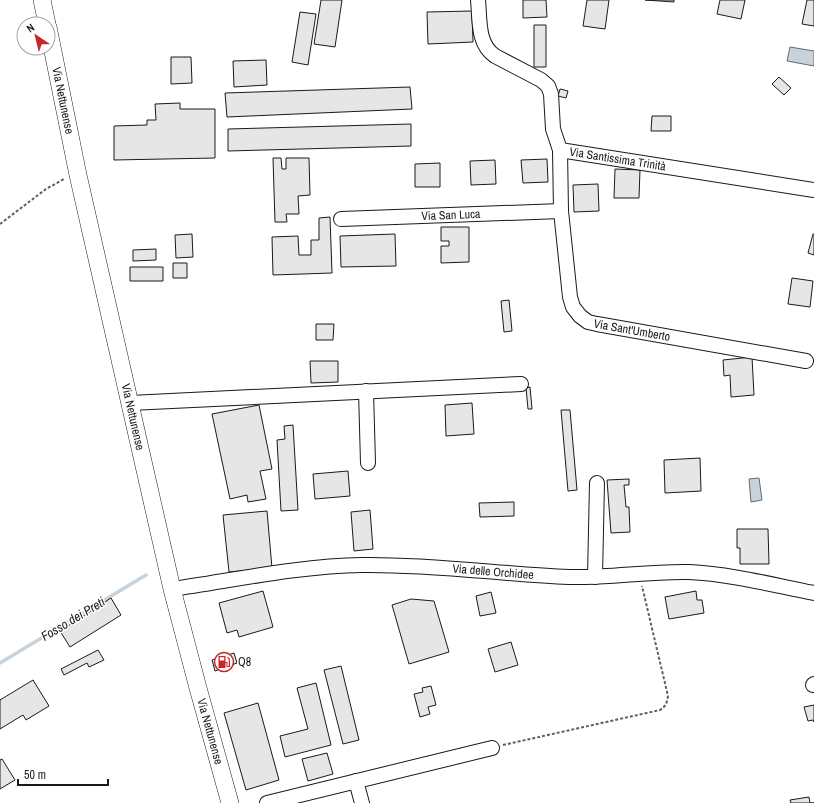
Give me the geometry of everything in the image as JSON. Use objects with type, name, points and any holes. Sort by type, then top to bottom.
[{"type":"main road","points":[[42,0],[45,16]]},
{"type":"main road","name":"Via Nettunense","points":[[54,56],[78,175],[172,589],[230,803]]},
{"type":"street","name":"Via Santissima Trinità","points":[[478,0],[482,37],[488,50],[495,56],[541,80],[549,89],[553,129],[560,150],[814,190]]},
{"type":"street","name":"Via Sant'Umberto","points":[[560,150],[561,211],[570,297],[575,310],[583,319],[597,324],[806,361]]},
{"type":"street","name":"Via San Luca","points":[[341,219],[561,211]]},
{"type":"street","points":[[130,403],[522,384]]},
{"type":"street","points":[[366,391],[368,463]]},
{"type":"street","points":[[595,576],[597,483]]},
{"type":"street","name":"Via delle Orchidee","points":[[172,589],[295,570],[361,565],[392,565],[568,576],[640,573],[699,573],[731,576],[814,594]]},
{"type":"street","points":[[267,803],[492,748]]},
{"type":"street","points":[[356,781],[362,803]]},
{"type":"path","points":[[0,224],[52,185],[63,179],[78,175]]},
{"type":"path","points":[[492,748],[664,708],[667,703],[668,696],[640,573]]},
{"type":"shaded area","points":[[790,47],[814,51],[814,66],[787,61]]},
{"type":"shaded area","points":[[759,478],[762,500],[751,502],[749,479]]},
{"type":"building","points":[[321,0],[342,0],[335,47],[314,44]]},
{"type":"building","points":[[523,0],[546,0],[547,17],[523,18]]},
{"type":"building","points":[[587,0],[609,0],[605,29],[583,26]]},
{"type":"building","points":[[645,0],[674,0],[674,2]]},
{"type":"building","points":[[720,0],[745,0],[741,19],[717,14]]},
{"type":"building","points":[[807,0],[814,0],[814,26],[802,24]]},
{"type":"building","points":[[472,11],[473,42],[428,44],[427,12]]},
{"type":"building","points":[[300,12],[316,14],[308,65],[292,62]]},
{"type":"building","points":[[534,25],[546,25],[546,67],[534,67]]},
{"type":"building","points":[[171,57],[191,57],[192,83],[171,84]]},
{"type":"building","points":[[266,60],[267,85],[234,87],[233,61]]},
{"type":"building","points":[[779,77],[791,88],[784,95],[772,84]]},
{"type":"building","points":[[410,87],[412,109],[227,117],[225,93]]},
{"type":"building","points":[[560,89],[568,91],[566,98],[558,96]]},
{"type":"building","points":[[180,103],[180,109],[215,109],[215,158],[114,160],[114,126],[147,125],[147,120],[156,120],[155,104]]},
{"type":"building","points":[[652,116],[671,116],[671,131],[651,131]]},
{"type":"building","points":[[411,124],[411,146],[228,151],[228,129]]},
{"type":"building","points":[[273,158],[281,158],[282,169],[286,169],[286,158],[309,158],[310,195],[298,196],[299,214],[286,214],[287,222],[275,222]]},
{"type":"building","points":[[547,159],[548,182],[523,183],[521,160]]},
{"type":"building","points":[[495,160],[496,184],[471,185],[470,161]]},
{"type":"building","points":[[440,163],[440,187],[415,187],[415,164]]},
{"type":"building","points":[[615,169],[640,170],[639,198],[614,198]]},
{"type":"building","points":[[598,184],[599,211],[574,212],[573,185]]},
{"type":"building","points":[[330,217],[332,273],[273,275],[272,237],[298,236],[299,255],[311,255],[311,240],[319,240],[319,218]]},
{"type":"building","points":[[441,227],[469,227],[469,262],[441,263],[441,246],[449,246],[449,241],[441,241]]},
{"type":"building","points":[[192,234],[193,257],[176,258],[175,235]]},
{"type":"building","points":[[395,234],[396,266],[341,267],[340,236]]},
{"type":"building","points":[[814,234],[814,255],[808,253]]},
{"type":"building","points":[[156,249],[156,260],[133,261],[133,250]]},
{"type":"building","points":[[173,263],[187,263],[187,278],[173,278]]},
{"type":"building","points":[[130,267],[163,267],[163,281],[130,281]]},
{"type":"building","points":[[792,278],[813,281],[810,307],[788,304]]},
{"type":"building","points":[[509,300],[512,331],[504,332],[501,301]]},
{"type":"building","points":[[316,324],[334,324],[333,340],[316,340]]},
{"type":"building","points":[[752,357],[754,395],[731,397],[730,375],[724,376],[723,360]]},
{"type":"building","points":[[310,361],[338,361],[338,382],[311,383]]},
{"type":"building","points":[[530,387],[532,409],[528,409],[526,388]]},
{"type":"building","points":[[472,403],[474,434],[446,436],[445,405]]},
{"type":"building","points":[[259,405],[272,469],[260,471],[266,499],[248,502],[247,495],[230,499],[212,414]]},
{"type":"building","points":[[561,410],[570,410],[577,490],[568,491]]},
{"type":"building","points":[[293,425],[298,510],[281,511],[277,440],[285,439],[284,426]]},
{"type":"building","points":[[700,458],[701,491],[665,493],[664,460]]},
{"type":"building","points":[[348,471],[350,496],[315,499],[313,474]]},
{"type":"building","points":[[629,479],[629,485],[624,485],[626,507],[629,507],[630,532],[611,533],[607,480]]},
{"type":"building","points":[[514,502],[514,516],[480,517],[479,503]]},
{"type":"building","points":[[370,510],[373,549],[354,551],[351,512]]},
{"type":"building","points":[[267,511],[272,568],[229,572],[223,515]]},
{"type":"building","points":[[737,529],[768,529],[769,564],[740,564],[740,548],[737,548]]},
{"type":"building","points":[[263,591],[273,627],[239,637],[237,630],[227,633],[219,603]]},
{"type":"building","points":[[696,591],[697,600],[702,600],[704,613],[669,619],[665,597]]},
{"type":"building","points":[[491,592],[496,613],[480,616],[476,596]]},
{"type":"building","points":[[111,598],[121,615],[70,647],[60,631]]},
{"type":"building","points":[[411,599],[434,601],[449,652],[409,664],[392,605]]},
{"type":"building","points":[[511,642],[518,665],[495,672],[488,649]]},
{"type":"building","points":[[98,650],[104,660],[89,667],[87,663],[64,675],[61,669]]},
{"type":"building","points":[[234,653],[237,663],[215,671],[212,660]]},
{"type":"building","points":[[341,666],[359,740],[343,744],[324,670]]},
{"type":"building","points":[[33,680],[49,706],[26,720],[23,715],[0,729],[0,700]]},
{"type":"building","points":[[316,683],[331,745],[285,757],[280,736],[308,729],[297,688]]},
{"type":"building","points":[[431,686],[436,705],[428,707],[430,714],[420,717],[414,694],[423,692],[422,688]]},
{"type":"building","points":[[258,703],[279,780],[246,790],[224,713]]},
{"type":"building","points":[[814,705],[814,722],[813,720],[808,721],[804,707]]},
{"type":"building","points":[[327,753],[333,774],[308,781],[302,759]]},
{"type":"building","points":[[2,759],[15,780],[0,789],[0,760]]},
{"type":"building","points":[[809,797],[810,803],[791,803],[790,800]]},
{"type":"waterway","name":"Fosso dei Preti","points":[[0,663],[146,575]]},
{"type":"place","name":"Q8","points":[[224,662]]}]
